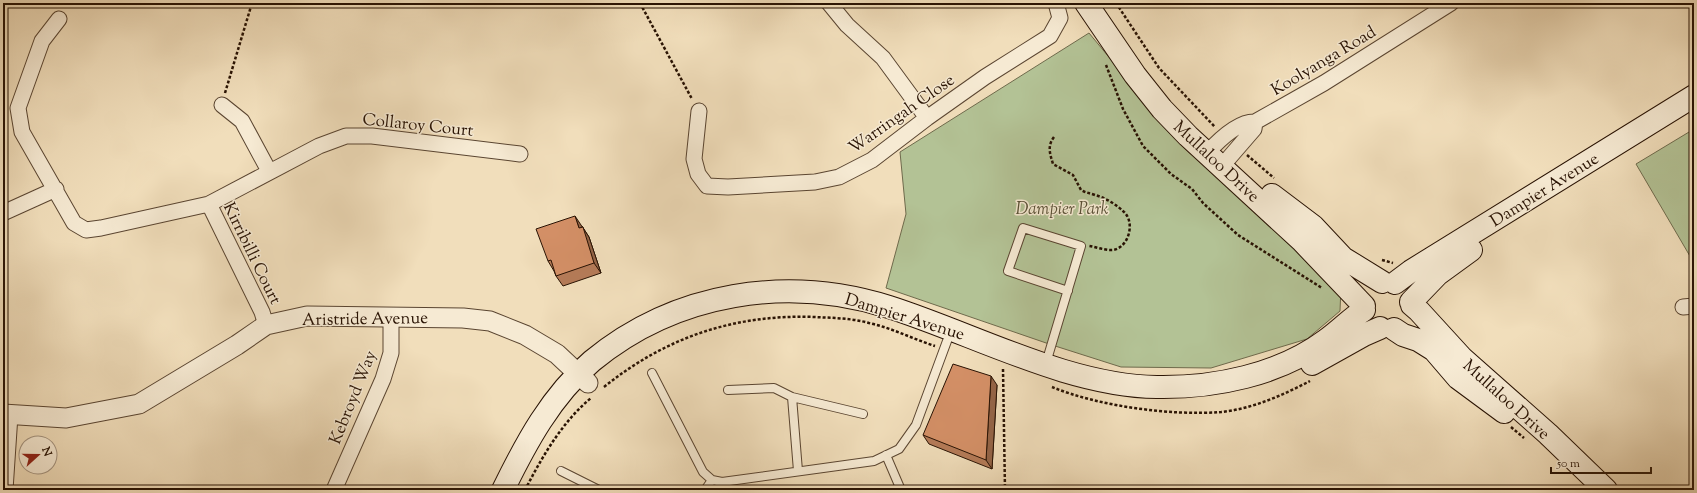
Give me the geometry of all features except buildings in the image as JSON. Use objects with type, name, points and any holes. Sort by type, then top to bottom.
[{"type":"main road","name":"Mullaloo Drive","points":[[1086,3],[1135,75],[1162,110],[1218,155],[1313,226],[1343,258],[1389,283]]},
{"type":"main road","name":"Mullaloo Drive","points":[[1100,3],[1157,85],[1175,106],[1218,155],[1302,241],[1364,308]]},
{"type":"main road","name":"Dampier Avenue","points":[[1389,283],[1411,271],[1694,96]]},
{"type":"main road","name":"Dampier Avenue","points":[[1411,304],[1448,266],[1566,189],[1694,110]]},
{"type":"main road","points":[[1389,283],[1406,290],[1411,304],[1407,320],[1387,329],[1368,320],[1364,308],[1364,300],[1369,291],[1389,283]]},
{"type":"main road","name":"Dampier Avenue","points":[[516,490],[553,424],[571,400],[584,379],[592,362],[614,346],[669,315],[719,298],[741,294],[792,290],[823,292],[889,307],[1046,364],[1098,380],[1133,386],[1173,386],[1229,382],[1267,370],[1315,347],[1364,308]]},
{"type":"main road","name":"Dampier Avenue","points":[[503,490],[535,428],[584,379],[605,368],[641,344],[683,322],[736,306],[783,302],[843,307],[895,321],[947,341],[1095,392],[1139,398],[1177,398],[1230,393],[1260,387],[1298,372],[1364,335],[1387,329]]},
{"type":"main road","name":"Mullaloo Drive","points":[[1411,304],[1462,358],[1548,434],[1606,490]]},
{"type":"main road","name":"Mullaloo Drive","points":[[1387,329],[1418,340],[1434,350],[1458,378],[1496,405],[1589,490]]},
{"type":"street","points":[[830,3],[847,25],[884,58],[927,118]]},
{"type":"street","name":"Warringah Close","points":[[699,111],[694,159],[698,174],[707,186],[728,187],[815,182],[839,177],[872,160],[927,118],[1050,36],[1060,18],[1056,3]]},
{"type":"street","name":"Koolyanga Road","points":[[1218,155],[1239,127],[1250,122],[1256,122],[1324,83],[1451,3]]},
{"type":"street","name":"Kirribilli Court","points":[[59,19],[42,42],[18,108],[22,132],[56,189],[74,223],[86,230],[101,228],[209,204],[262,312],[266,326]]},
{"type":"street","points":[[222,105],[242,121],[269,171]]},
{"type":"street","name":"Collaroy Court","points":[[209,204],[269,171],[319,146],[346,136],[372,136],[520,154]]},
{"type":"street","points":[[3,213],[56,189]]},
{"type":"street","name":"Aristride Avenue","points":[[6,414],[66,418],[139,404],[238,346],[266,326],[306,316],[391,316],[463,318],[490,321],[509,327],[557,354],[584,379]]},
{"type":"street","name":"Kebroyd Way","points":[[334,490],[383,379],[391,353],[391,316]]},
{"type":"street","points":[[5,490],[6,414]]},
{"type":"lane","points":[[1046,364],[1068,291],[1081,246],[1022,228],[1008,271],[1068,291]]},
{"type":"lane","points":[[652,373],[703,472],[712,480],[722,482],[874,461],[899,449],[916,425],[947,341]]},
{"type":"lane","points":[[728,390],[774,388],[792,397],[863,414]]},
{"type":"lane","points":[[792,397],[798,472]]},
{"type":"lane","points":[[886,455],[901,490]]},
{"type":"lane","points":[[561,471],[599,490]]},
{"type":"lane","points":[[705,490],[712,480]]},
{"type":"path","points":[[222,105],[252,3]]},
{"type":"path","points":[[640,3],[699,111]]},
{"type":"path","points":[[1054,137],[1050,142],[1049,151],[1053,164],[1073,175],[1081,190],[1096,195],[1117,206],[1126,214],[1130,222],[1130,230],[1126,240],[1119,248],[1111,250],[1081,246]]},
{"type":"path","points":[[1003,366],[1005,490]]},
{"type":"green space","name":"Dampier Park","points":[[1089,33],[1184,148],[1341,286],[1340,311],[1307,339],[1211,368],[1121,367],[886,288],[906,214],[900,152]]},
{"type":"green space","points":[[1694,129],[1694,263],[1636,164]]}]
